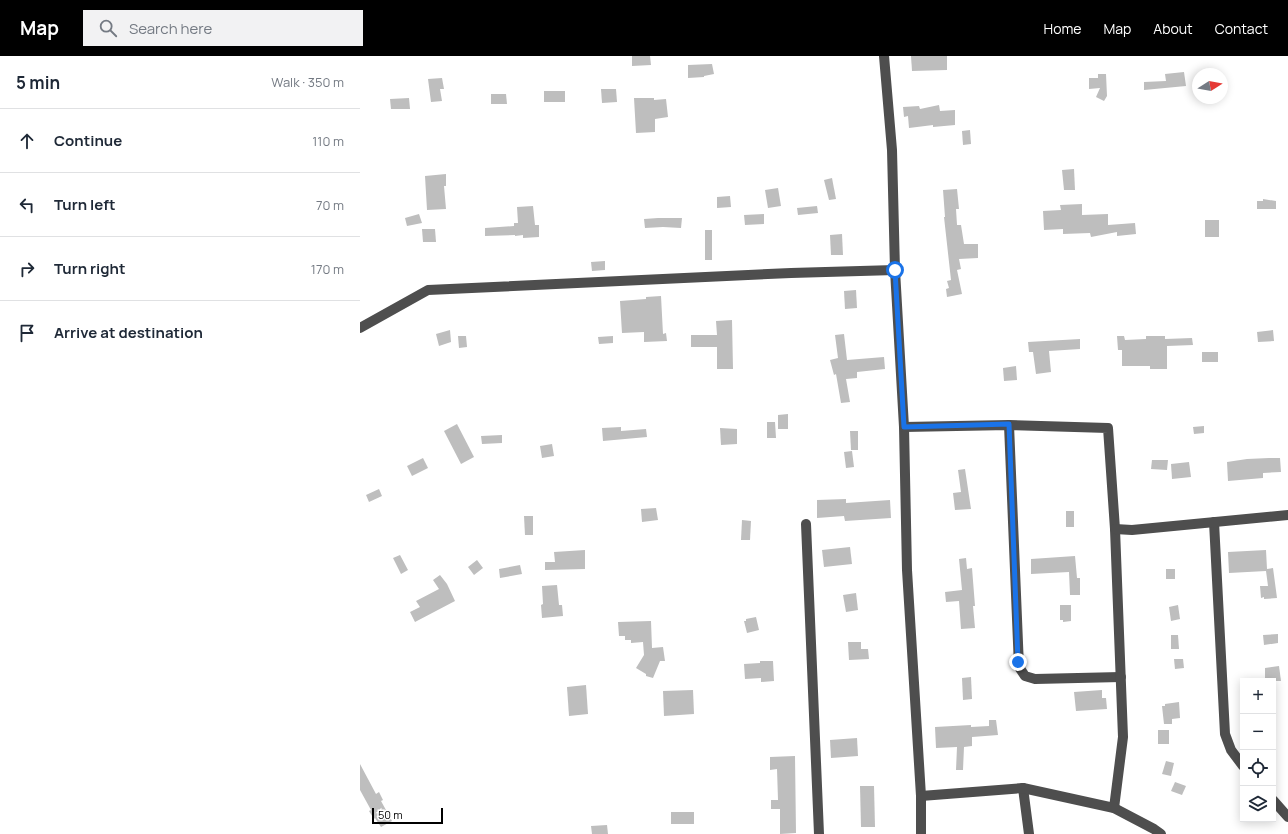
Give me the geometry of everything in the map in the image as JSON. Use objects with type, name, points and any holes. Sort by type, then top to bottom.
[{"type":"street","points":[[884,56],[892,150],[895,270],[904,427],[907,570],[921,796],[921,834]]},
{"type":"street","points":[[360,328],[428,290],[791,273],[895,270]]},
{"type":"street","points":[[904,427],[1009,424],[1108,428],[1115,529],[1123,737],[1114,808]]},
{"type":"street","points":[[1009,424],[1019,667],[1025,676],[1035,679],[1121,676]]},
{"type":"street","points":[[1115,529],[1132,530],[1288,515]]},
{"type":"street","points":[[1214,522],[1225,734],[1231,750],[1240,762]]},
{"type":"street","points":[[806,524],[819,834]]},
{"type":"street","points":[[921,796],[1023,788],[1114,808],[1154,828],[1162,834]]},
{"type":"street","points":[[1023,788],[1029,834]]},
{"type":"street","points":[[1276,804],[1288,818]]},
{"type":"building","points":[[632,56],[650,56],[651,65],[632,66]]},
{"type":"building","points":[[911,56],[947,56],[947,70],[912,71]]},
{"type":"building","points":[[712,64],[714,74],[704,77],[688,78],[688,65]]},
{"type":"building","points":[[1184,72],[1186,86],[1144,90],[1144,82],[1166,81],[1165,74]]},
{"type":"building","points":[[1098,74],[1106,74],[1107,96],[1104,101],[1096,97],[1100,88],[1089,89],[1089,78],[1098,78]]},
{"type":"building","points":[[442,78],[444,89],[440,89],[442,101],[431,102],[428,79]]},
{"type":"building","points":[[601,89],[616,89],[617,102],[602,103]]},
{"type":"building","points":[[544,91],[565,91],[565,102],[544,102]]},
{"type":"building","points":[[491,94],[506,94],[507,104],[491,104]]},
{"type":"building","points":[[409,98],[410,109],[391,109],[390,99]]},
{"type":"building","points":[[634,98],[654,98],[654,100],[666,99],[668,117],[655,119],[655,132],[636,133]]},
{"type":"building","points":[[939,105],[940,111],[955,110],[955,125],[933,127],[933,125],[909,128],[908,116],[904,117],[903,107],[919,106],[920,109]]},
{"type":"building","points":[[970,130],[971,144],[963,145],[962,131]]},
{"type":"building","points":[[1074,169],[1075,190],[1064,190],[1062,170]]},
{"type":"building","points":[[446,174],[446,186],[444,186],[446,209],[427,210],[425,176]]},
{"type":"building","points":[[832,178],[836,199],[829,200],[824,180]]},
{"type":"building","points":[[778,188],[781,206],[768,208],[765,190]]},
{"type":"building","points":[[957,189],[959,209],[956,209],[957,225],[961,225],[964,244],[978,244],[978,258],[959,259],[961,269],[957,270],[962,294],[947,297],[946,289],[949,288],[947,281],[951,280],[944,217],[943,190]]},
{"type":"building","points":[[730,196],[731,207],[717,208],[717,197]]},
{"type":"building","points":[[1263,199],[1276,201],[1276,209],[1257,209],[1257,201],[1263,201]]},
{"type":"building","points":[[1082,204],[1082,215],[1108,214],[1108,225],[1135,223],[1136,234],[1117,236],[1117,232],[1091,237],[1090,233],[1063,234],[1063,229],[1044,230],[1043,211],[1061,210],[1060,205]]},
{"type":"building","points":[[533,206],[535,225],[539,225],[539,237],[523,238],[523,235],[485,236],[485,228],[514,226],[514,223],[518,223],[517,207]]},
{"type":"building","points":[[817,206],[818,213],[798,215],[797,208]]},
{"type":"building","points":[[419,214],[422,223],[407,226],[405,218]]},
{"type":"building","points":[[764,214],[764,224],[745,225],[744,215]]},
{"type":"building","points":[[682,218],[681,228],[645,228],[644,219]]},
{"type":"building","points":[[1205,220],[1219,220],[1219,237],[1205,237]]},
{"type":"building","points":[[422,229],[435,229],[436,242],[423,242]]},
{"type":"building","points":[[705,230],[712,230],[712,260],[705,260]]},
{"type":"building","points":[[842,234],[843,255],[831,255],[830,235]]},
{"type":"building","points":[[605,261],[605,270],[592,271],[591,262]]},
{"type":"building","points":[[856,290],[857,308],[845,309],[844,291]]},
{"type":"building","points":[[661,296],[663,334],[666,333],[667,341],[644,342],[644,332],[622,333],[620,301]]},
{"type":"building","points":[[732,320],[733,369],[717,369],[717,347],[691,347],[691,335],[717,335],[716,321]]},
{"type":"building","points":[[450,330],[451,342],[439,346],[436,334]]},
{"type":"building","points":[[1273,330],[1274,341],[1258,342],[1257,332]]},
{"type":"building","points":[[844,334],[847,360],[884,357],[885,369],[857,372],[857,378],[846,379],[850,402],[841,403],[836,374],[834,375],[830,360],[838,358],[835,335]]},
{"type":"building","points":[[458,336],[466,336],[467,347],[459,348]]},
{"type":"building","points":[[613,336],[613,343],[599,344],[598,337]]},
{"type":"building","points":[[1117,336],[1124,336],[1125,340],[1146,339],[1146,336],[1165,336],[1165,339],[1192,338],[1193,345],[1167,346],[1167,369],[1150,369],[1150,366],[1122,366],[1122,350],[1118,350]]},
{"type":"building","points":[[1080,339],[1080,349],[1049,351],[1051,372],[1036,374],[1033,352],[1029,352],[1028,342]]},
{"type":"building","points":[[1202,352],[1218,352],[1218,362],[1202,362]]},
{"type":"building","points":[[1016,366],[1017,380],[1004,381],[1003,368]]},
{"type":"building","points":[[788,414],[788,429],[778,429],[778,415]]},
{"type":"building","points":[[767,422],[775,422],[776,438],[767,438]]},
{"type":"building","points":[[457,424],[474,457],[461,464],[444,431]]},
{"type":"building","points":[[1204,426],[1204,433],[1194,434],[1193,427]]},
{"type":"building","points":[[621,427],[621,431],[646,429],[647,437],[603,441],[602,428]]},
{"type":"building","points":[[720,428],[737,429],[737,444],[721,445]]},
{"type":"building","points":[[850,431],[858,431],[858,450],[851,450]]},
{"type":"building","points":[[502,435],[502,443],[482,444],[481,436]]},
{"type":"building","points":[[552,444],[554,456],[542,458],[540,446]]},
{"type":"building","points":[[852,451],[854,467],[846,468],[844,452]]},
{"type":"building","points":[[423,458],[428,468],[412,476],[407,466]]},
{"type":"building","points":[[1280,458],[1281,472],[1263,473],[1263,478],[1228,481],[1227,462]]},
{"type":"building","points":[[1152,460],[1168,460],[1167,470],[1151,469]]},
{"type":"building","points":[[1189,462],[1191,477],[1172,479],[1171,464]]},
{"type":"building","points":[[965,469],[971,509],[955,510],[953,493],[961,492],[958,470]]},
{"type":"building","points":[[379,489],[382,496],[369,502],[366,495]]},
{"type":"building","points":[[846,499],[846,503],[890,500],[891,518],[845,521],[844,516],[817,518],[817,500]]},
{"type":"building","points":[[656,508],[658,520],[642,522],[641,509]]},
{"type":"building","points":[[1066,511],[1074,511],[1074,527],[1066,527]]},
{"type":"building","points":[[524,516],[533,516],[533,535],[525,535]]},
{"type":"building","points":[[742,520],[751,521],[750,540],[741,540]]},
{"type":"building","points":[[850,547],[852,564],[824,567],[822,550]]},
{"type":"building","points":[[585,550],[585,569],[545,570],[545,562],[555,562],[554,552]]},
{"type":"building","points":[[1266,550],[1267,569],[1273,568],[1277,598],[1261,598],[1260,586],[1268,586],[1266,571],[1229,573],[1228,552]]},
{"type":"building","points":[[400,555],[408,570],[401,574],[393,558]]},
{"type":"building","points":[[1075,556],[1077,578],[1080,578],[1080,595],[1070,595],[1069,572],[1031,574],[1031,559]]},
{"type":"building","points":[[966,558],[967,569],[972,568],[975,628],[961,629],[959,601],[946,602],[945,592],[962,590],[959,559]]},
{"type":"building","points":[[477,560],[483,568],[474,575],[468,567]]},
{"type":"building","points":[[520,565],[522,574],[500,578],[499,569]]},
{"type":"building","points":[[1166,569],[1175,569],[1175,579],[1166,579]]},
{"type":"building","points":[[440,575],[447,584],[455,601],[415,622],[410,612],[420,607],[416,601],[439,589],[433,580]]},
{"type":"building","points":[[557,585],[559,605],[562,605],[563,616],[542,618],[542,586]]},
{"type":"building","points":[[856,593],[858,610],[846,612],[843,595]]},
{"type":"building","points":[[1060,605],[1071,605],[1071,621],[1063,622],[1063,620],[1060,620]]},
{"type":"building","points":[[1178,605],[1180,619],[1171,621],[1169,607]]},
{"type":"building","points":[[756,617],[759,630],[747,633],[744,621],[746,621],[746,619]]},
{"type":"building","points":[[651,621],[652,648],[663,647],[665,661],[660,661],[653,678],[646,676],[646,674],[636,668],[644,655],[643,642],[631,643],[631,640],[625,640],[625,636],[619,636],[618,622]]},
{"type":"building","points":[[1278,634],[1278,643],[1264,645],[1263,635]]},
{"type":"building","points":[[1171,635],[1178,635],[1179,649],[1171,649]]},
{"type":"building","points":[[848,642],[861,642],[861,649],[868,649],[869,659],[849,660]]},
{"type":"building","points":[[1174,659],[1183,659],[1184,668],[1175,669]]},
{"type":"building","points":[[760,661],[773,661],[774,681],[761,682],[761,678],[745,679],[744,664],[760,663]]},
{"type":"building","points":[[1279,666],[1281,681],[1276,681],[1276,678],[1265,678],[1265,668]]},
{"type":"building","points":[[971,677],[972,699],[963,700],[962,678]]},
{"type":"building","points":[[586,685],[588,714],[569,716],[567,687]]},
{"type":"building","points":[[693,690],[694,714],[664,716],[663,691]]},
{"type":"building","points":[[1102,690],[1102,698],[1106,698],[1107,709],[1076,711],[1074,692]]},
{"type":"building","points":[[1179,702],[1180,718],[1172,719],[1172,724],[1164,724],[1162,706],[1165,706],[1165,704]]},
{"type":"building","points":[[989,720],[996,720],[998,735],[972,737],[972,746],[964,747],[963,770],[956,770],[957,747],[936,748],[935,727],[971,725],[971,727],[989,726]]},
{"type":"building","points":[[1158,730],[1169,730],[1169,744],[1158,744]]},
{"type":"building","points":[[857,738],[858,756],[831,758],[830,740]]},
{"type":"building","points":[[795,756],[796,833],[780,834],[780,809],[771,809],[771,800],[778,800],[777,769],[770,770],[770,757]]},
{"type":"building","points":[[1166,761],[1174,763],[1171,776],[1162,774]]},
{"type":"building","points":[[360,764],[376,794],[379,792],[383,800],[381,801],[392,821],[381,827],[369,811],[371,810],[360,790]]},
{"type":"building","points":[[1175,782],[1186,786],[1182,795],[1171,791]]},
{"type":"building","points":[[860,786],[874,786],[875,827],[861,827]]},
{"type":"building","points":[[671,812],[694,812],[694,824],[671,824]]},
{"type":"building","points":[[607,825],[608,834],[592,834],[591,826]]},
{"type":"route","points":[[895,270],[904,427],[1009,424],[1018,662]]}]
